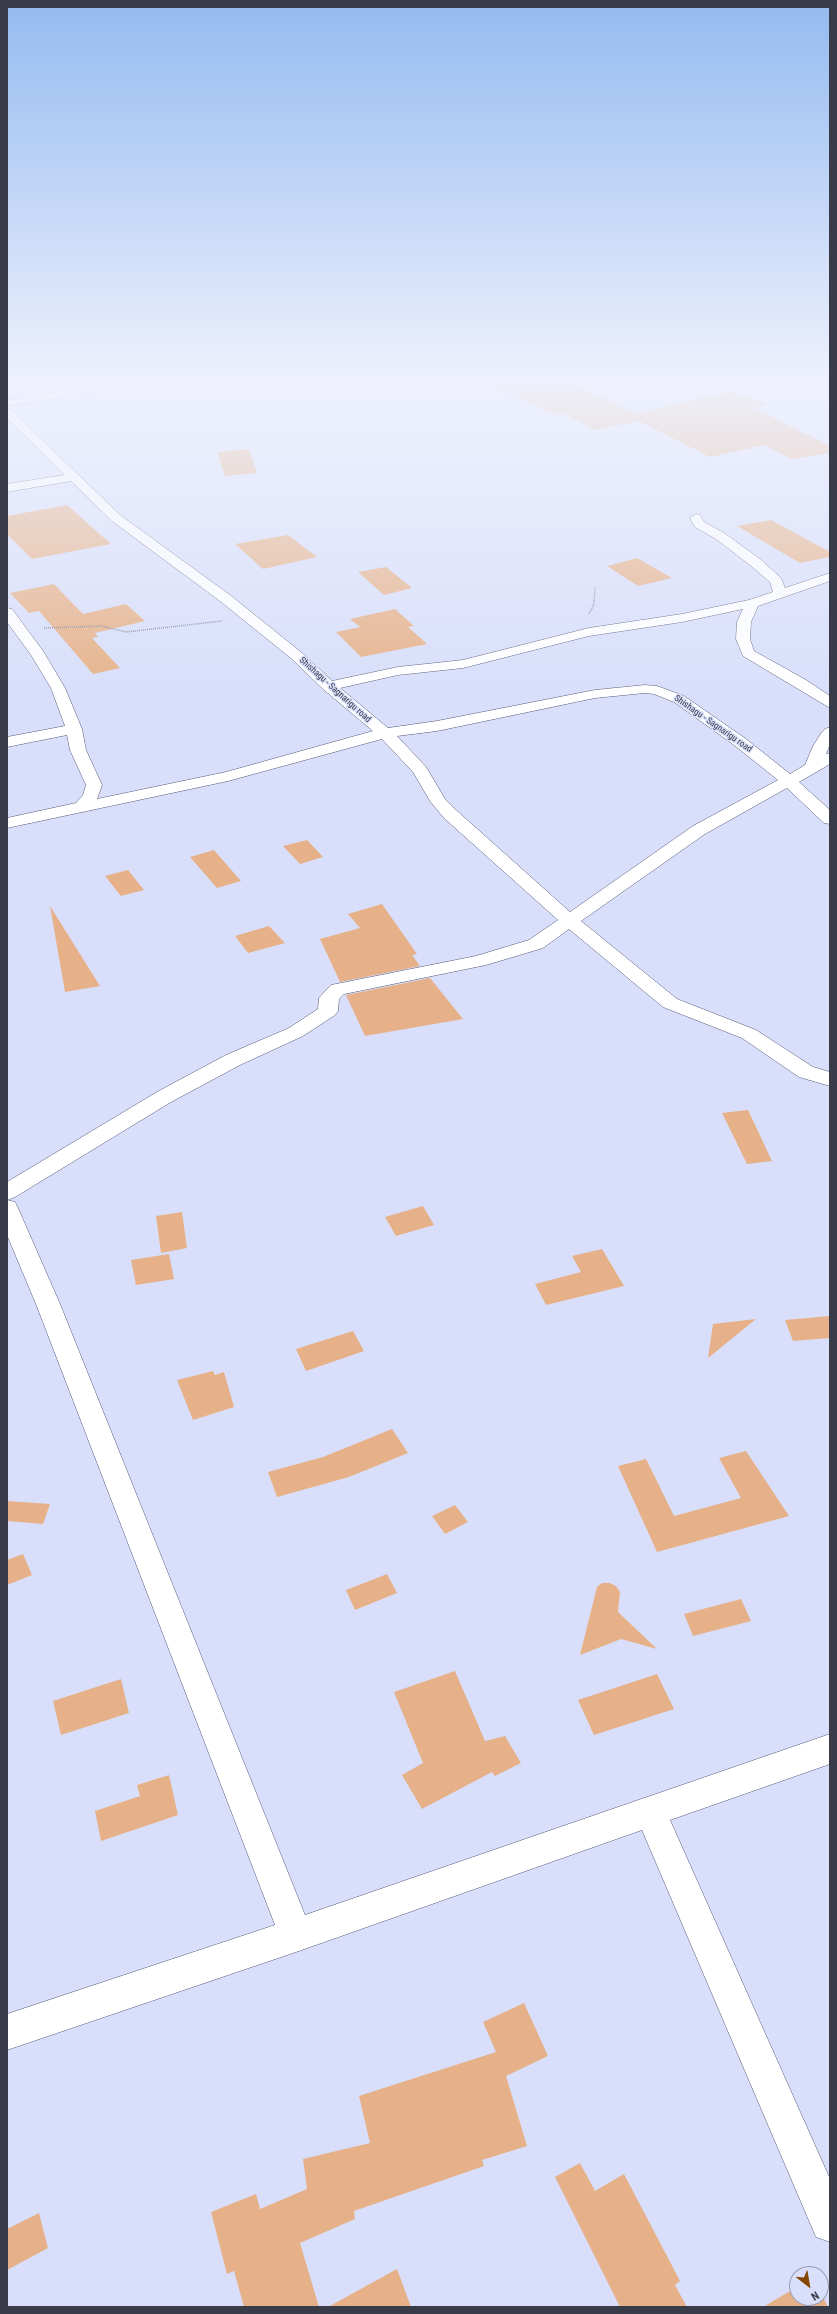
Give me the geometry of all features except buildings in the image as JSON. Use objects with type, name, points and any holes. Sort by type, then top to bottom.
[{"type":"street","points":[[7,488],[26,485]]},
{"type":"street","name":"Shishagu - Sagnarigu road","points":[[83,485],[116,518],[248,616],[297,656],[328,686],[385,733],[437,726],[595,694],[645,689],[657,690],[679,698],[703,715],[789,781],[830,819]]},
{"type":"street","points":[[696,518],[699,524],[720,536],[755,562],[776,581],[780,593]]},
{"type":"street","points":[[328,686],[398,671],[463,664],[588,632],[682,618],[752,603],[830,577]]},
{"type":"street","points":[[752,603],[744,622],[743,639],[748,653],[801,683],[830,704]]},
{"type":"street","points":[[7,612],[13,628],[58,688],[74,729],[78,750],[94,785],[92,796],[81,808]]},
{"type":"street","points":[[7,742],[74,729]]},
{"type":"street","points":[[812,768],[821,746],[830,732]]},
{"type":"street","points":[[7,823],[228,776],[385,733],[420,770],[438,801],[450,814],[570,921],[670,1003],[749,1034],[806,1072],[830,1079]]},
{"type":"street","points":[[7,1192],[170,1093],[233,1060],[296,1032],[328,1011],[328,998],[338,989],[479,961],[536,944],[699,830],[830,758]]},
{"type":"street","points":[[7,1208],[48,1304],[296,1935]]},
{"type":"street","points":[[7,2032],[296,1935],[830,1749]]},
{"type":"street","points":[[650,1811],[830,2223]]},
{"type":"path","points":[[13,628],[102,626],[126,632],[162,629],[248,616]]}]
